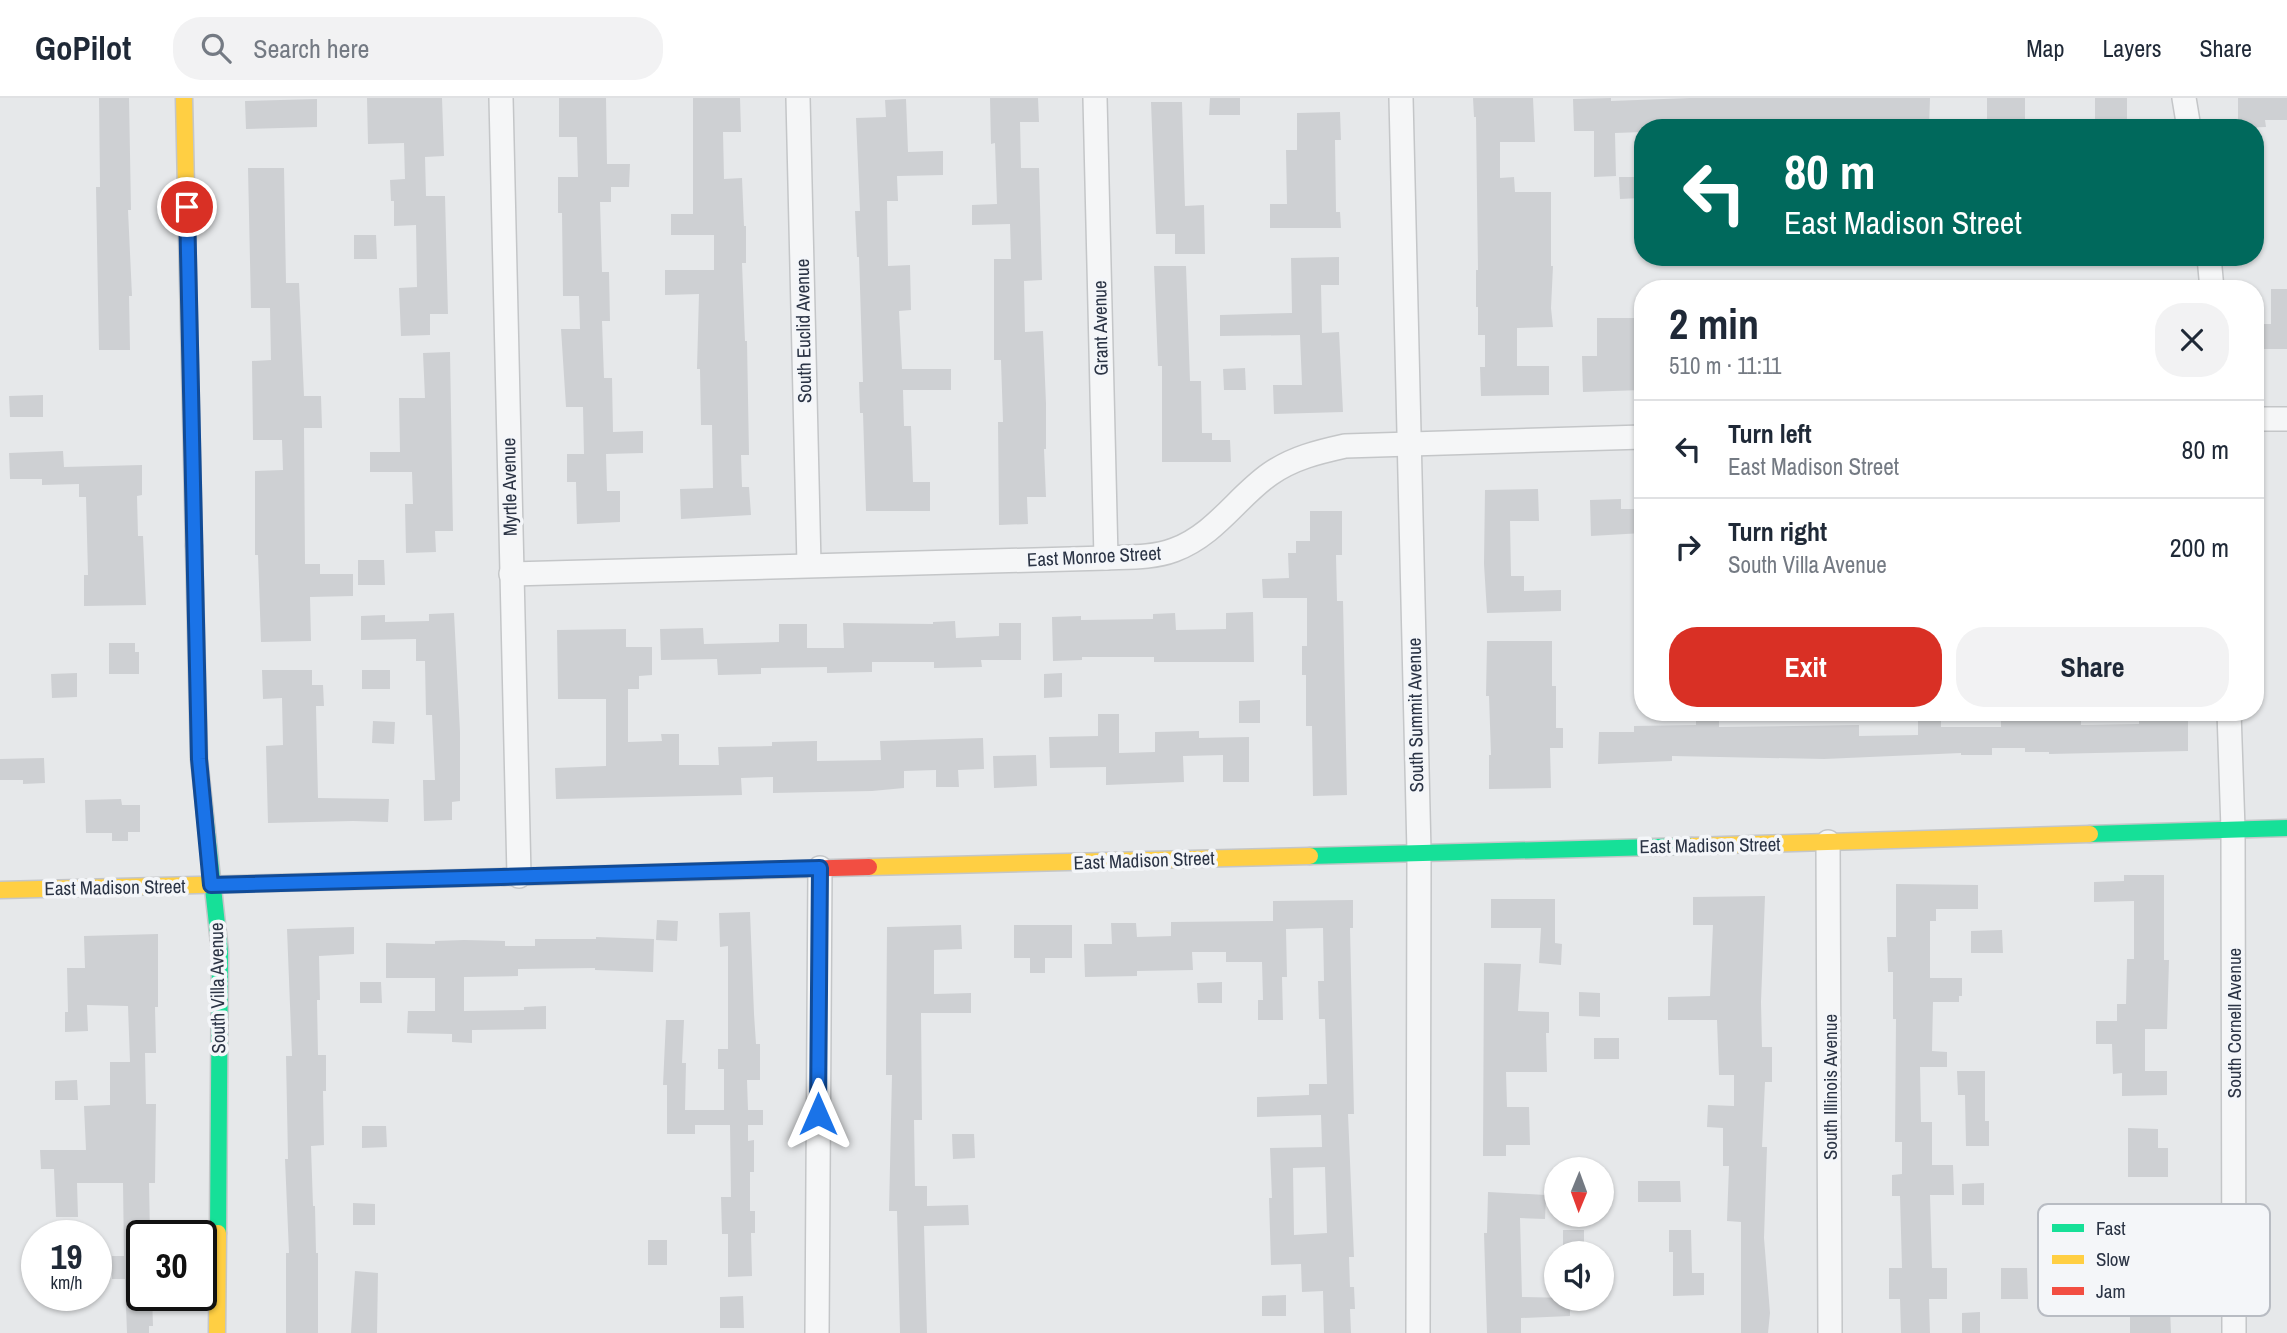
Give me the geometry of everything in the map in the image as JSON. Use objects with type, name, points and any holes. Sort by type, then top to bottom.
[{"type":"street","name":"South Villa Avenue","points":[[184,98],[199,759],[220,952],[216,1333]]},
{"type":"street","name":"Myrtle Avenue","points":[[502,98],[519,876]]},
{"type":"street","name":"South Euclid Avenue","points":[[798,98],[809,565]]},
{"type":"street","name":"Grant Avenue","points":[[1095,98],[1105,558]]},
{"type":"street","name":"South Summit Avenue","points":[[1401,98],[1419,852],[1418,1333]]},
{"type":"street","points":[[2183,98],[2187,119]]},
{"type":"street","points":[[2264,419],[2287,419]]},
{"type":"street","name":"East Monroe Street","points":[[511,574],[1158,555],[1176,550],[1197,539],[1216,525],[1268,475],[1313,453],[1345,446],[1634,437]]},
{"type":"street","name":"South Cornell Avenue","points":[[2229,721],[2233,829],[2234,1204]]},
{"type":"street","name":"East Madison Street","points":[[0,890],[2287,828]]},
{"type":"street","name":"South Illinois Avenue","points":[[1828,842],[1830,1333]]},
{"type":"street","points":[[817,1333],[820,868]]},
{"type":"building","points":[[99,98],[129,98],[131,210],[128,210],[132,296],[129,296],[130,350],[99,350],[96,187],[100,187]]},
{"type":"building","points":[[367,98],[442,98],[444,156],[425,157],[426,196],[445,196],[448,314],[430,314],[430,335],[401,336],[399,288],[417,287],[416,225],[394,226],[394,201],[391,201],[390,180],[405,179],[404,143],[368,144]]},
{"type":"building","points":[[559,98],[606,98],[607,164],[630,164],[629,187],[611,187],[611,202],[600,202],[602,272],[609,272],[610,321],[602,321],[604,378],[612,378],[613,432],[643,431],[643,453],[606,454],[607,491],[620,491],[620,522],[577,524],[576,482],[567,482],[567,454],[584,454],[583,407],[566,407],[561,329],[580,329],[579,296],[563,296],[562,213],[558,213],[558,177],[578,177],[577,137],[559,137]]},
{"type":"building","points":[[693,98],[740,98],[741,132],[723,132],[724,179],[742,178],[746,226],[746,263],[742,263],[747,341],[749,455],[741,455],[742,487],[749,487],[751,515],[681,519],[680,489],[713,488],[712,425],[701,425],[700,369],[697,369],[699,294],[665,295],[665,270],[714,270],[714,235],[671,235],[671,214],[693,214]]},
{"type":"building","points":[[990,98],[1038,98],[1039,122],[1020,122],[1021,168],[1039,168],[1042,280],[1024,281],[1025,332],[1043,331],[1046,404],[1046,497],[1027,497],[1028,524],[999,525],[998,422],[1003,422],[1001,360],[994,360],[994,259],[1011,259],[1010,224],[972,225],[972,205],[997,204]]},
{"type":"building","points":[[1210,98],[1240,98],[1240,115],[1209,115]]},
{"type":"building","points":[[1473,98],[1533,98],[1535,142],[1500,142],[1500,178],[1514,177],[1515,192],[1551,192],[1553,327],[1517,328],[1517,366],[1549,366],[1549,395],[1481,396],[1480,367],[1485,367],[1485,335],[1478,335],[1476,307],[1476,117]]},
{"type":"building","points":[[1611,98],[1611,101],[1690,98],[1930,98],[1929,119],[1634,119],[1634,132],[1615,133],[1616,176],[1594,177],[1594,131],[1574,131],[1573,99]]},
{"type":"building","points":[[1987,98],[2025,98],[2025,119],[1987,119]]},
{"type":"building","points":[[2095,98],[2127,98],[2127,119],[2095,119]]},
{"type":"building","points":[[2238,98],[2287,98],[2287,120],[2265,120],[2264,127],[2264,119],[2238,119]]},
{"type":"building","points":[[317,99],[317,127],[246,129],[245,101]]},
{"type":"building","points":[[906,99],[908,152],[943,151],[943,175],[897,176],[898,201],[887,201],[888,266],[910,265],[911,310],[899,311],[902,369],[951,369],[951,390],[903,390],[904,426],[911,426],[913,482],[930,482],[930,511],[866,511],[863,413],[860,413],[859,382],[863,382],[855,211],[860,211],[856,118],[886,117],[885,100]]},
{"type":"building","points":[[1151,102],[1182,102],[1185,206],[1204,205],[1205,254],[1175,254],[1175,234],[1156,234]]},
{"type":"building","points":[[1340,112],[1341,140],[1335,140],[1336,212],[1340,212],[1341,228],[1270,228],[1270,204],[1287,204],[1286,150],[1297,150],[1297,113]]},
{"type":"building","points":[[248,168],[284,168],[286,283],[299,283],[304,396],[321,396],[322,428],[304,428],[305,564],[320,564],[320,574],[353,574],[353,596],[310,597],[311,641],[261,642],[258,555],[255,555],[255,471],[283,470],[282,440],[253,440],[252,361],[271,360],[270,308],[251,308]]},
{"type":"building","points":[[1619,177],[1634,177],[1634,198],[1620,199]]},
{"type":"building","points":[[354,235],[376,235],[377,259],[354,259]]},
{"type":"building","points":[[1339,257],[1339,285],[1321,285],[1322,333],[1339,332],[1343,412],[1274,414],[1273,385],[1302,385],[1300,335],[1220,336],[1220,315],[1292,313],[1291,258]]},
{"type":"building","points":[[1154,266],[1186,266],[1190,381],[1201,381],[1202,433],[1212,433],[1212,440],[1230,440],[1231,462],[1162,462],[1162,366],[1158,366]]},
{"type":"building","points":[[2271,289],[2287,289],[2287,349],[2264,349],[2264,324],[2271,324]]},
{"type":"building","points":[[1597,318],[1634,318],[1634,390],[1583,392],[1582,356],[1597,356]]},
{"type":"building","points":[[450,352],[453,531],[435,531],[436,552],[406,553],[405,504],[413,504],[412,472],[370,472],[370,452],[400,452],[399,398],[425,398],[423,353]]},
{"type":"building","points":[[1245,368],[1246,390],[1224,390],[1223,369]]},
{"type":"building","points":[[43,395],[43,417],[10,417],[9,396]]},
{"type":"building","points":[[63,451],[64,467],[142,465],[142,495],[137,496],[138,536],[143,536],[146,605],[84,606],[84,575],[88,575],[86,497],[79,497],[79,484],[42,485],[42,479],[10,479],[9,453]]},
{"type":"building","points":[[1538,489],[1539,521],[1510,521],[1511,576],[1524,576],[1524,591],[1561,590],[1561,611],[1487,613],[1484,564],[1485,490]]},
{"type":"building","points":[[1621,499],[1621,509],[1634,509],[1634,534],[1591,536],[1590,500]]},
{"type":"building","points":[[1310,511],[1342,511],[1342,555],[1336,555],[1337,601],[1343,601],[1347,795],[1313,796],[1312,726],[1306,726],[1306,675],[1302,675],[1302,646],[1307,646],[1307,598],[1263,598],[1262,579],[1289,578],[1288,553],[1296,553],[1296,541],[1310,541]]},
{"type":"building","points":[[358,560],[384,560],[385,585],[358,585]]},
{"type":"building","points":[[1253,612],[1254,662],[1154,662],[1154,657],[1082,657],[1082,660],[1053,661],[1052,617],[1081,616],[1081,620],[1153,619],[1153,614],[1175,613],[1176,630],[1226,629],[1226,613]]},
{"type":"building","points":[[454,613],[460,732],[460,801],[452,802],[452,820],[424,821],[423,780],[435,780],[432,715],[426,715],[425,661],[416,661],[416,639],[361,640],[361,616],[385,615],[385,622],[429,621],[429,614]]},
{"type":"building","points":[[955,621],[956,638],[999,636],[999,623],[1021,623],[1021,660],[981,660],[982,667],[934,668],[934,662],[872,662],[872,672],[827,673],[827,667],[761,668],[761,674],[718,675],[717,659],[661,660],[660,629],[703,628],[704,644],[779,642],[779,624],[807,624],[807,648],[844,648],[843,623],[933,624]]},
{"type":"building","points":[[626,629],[626,647],[652,647],[652,675],[639,676],[639,689],[628,689],[628,742],[662,741],[661,734],[679,734],[679,765],[719,765],[718,747],[772,746],[772,742],[817,741],[817,761],[881,760],[880,741],[983,738],[984,769],[958,770],[959,787],[936,787],[936,770],[904,771],[904,788],[872,791],[773,793],[773,777],[741,778],[742,795],[556,799],[555,768],[606,766],[606,699],[558,699],[557,630]]},
{"type":"building","points":[[1487,641],[1552,641],[1556,728],[1563,728],[1563,748],[1550,748],[1551,788],[1489,789],[1491,755],[1489,696],[1486,696]]},
{"type":"building","points":[[109,643],[135,643],[135,652],[139,652],[139,674],[109,674]]},
{"type":"building","points":[[262,670],[312,670],[312,685],[323,685],[324,706],[316,706],[318,798],[389,799],[388,822],[268,823],[266,746],[283,745],[282,698],[263,699]]},
{"type":"building","points":[[362,670],[390,670],[390,689],[362,689]]},
{"type":"building","points":[[77,673],[77,697],[52,698],[51,674]]},
{"type":"building","points":[[1062,673],[1062,697],[1044,698],[1044,674]]},
{"type":"building","points":[[1260,700],[1260,723],[1239,723],[1239,701]]},
{"type":"building","points":[[1098,714],[1119,714],[1119,753],[1155,752],[1155,732],[1199,731],[1199,738],[1249,737],[1249,782],[1223,782],[1223,755],[1183,756],[1184,782],[1106,785],[1106,767],[1050,768],[1049,737],[1098,736]]},
{"type":"building","points":[[373,721],[395,722],[394,744],[372,743]]},
{"type":"building","points":[[1696,721],[1719,721],[1719,727],[1859,725],[1859,736],[1918,735],[1918,721],[1941,721],[1941,727],[2001,727],[2001,721],[2081,721],[2081,725],[2188,721],[2188,751],[2049,754],[2025,752],[2025,748],[1992,748],[1992,755],[1961,753],[1824,759],[1672,756],[1672,761],[1598,764],[1599,732],[1634,732],[1634,726],[1696,725]]},
{"type":"building","points":[[1036,755],[1037,786],[994,788],[993,756]]},
{"type":"building","points":[[44,758],[45,783],[23,784],[23,780],[0,780],[0,759]]},
{"type":"building","points":[[121,799],[122,805],[140,805],[140,832],[128,832],[128,841],[112,841],[112,833],[86,833],[85,800]]},
{"type":"building","points":[[2124,875],[2164,875],[2164,960],[2169,960],[2167,1029],[2145,1029],[2145,1071],[2167,1071],[2167,1095],[2122,1096],[2122,1073],[2113,1074],[2112,1044],[2096,1044],[2096,1021],[2117,1021],[2117,1004],[2126,1004],[2127,959],[2134,959],[2134,901],[2094,902],[2094,882],[2124,881]]},
{"type":"building","points":[[1896,884],[1978,885],[1978,909],[1936,909],[1936,921],[1930,921],[1930,978],[1962,978],[1962,996],[1959,996],[1959,1002],[1933,1002],[1932,1051],[1947,1052],[1947,1067],[1920,1067],[1921,1122],[1932,1122],[1932,1165],[1953,1165],[1954,1195],[1930,1195],[1932,1268],[1947,1268],[1947,1299],[1929,1299],[1930,1333],[1901,1333],[1900,1299],[1889,1299],[1889,1268],[1902,1268],[1900,1196],[1892,1196],[1892,1175],[1902,1174],[1902,1142],[1895,1142],[1896,1019],[1893,1019],[1893,972],[1888,972],[1887,937],[1896,937]]},
{"type":"building","points":[[1765,896],[1762,1047],[1772,1047],[1772,1082],[1765,1082],[1762,1147],[1767,1147],[1764,1238],[1770,1313],[1768,1333],[1741,1333],[1741,1222],[1727,1221],[1729,1166],[1723,1166],[1723,1128],[1707,1127],[1708,1105],[1734,1106],[1734,1075],[1719,1075],[1717,1020],[1668,1020],[1668,997],[1710,996],[1713,925],[1693,925],[1693,897]]},
{"type":"building","points":[[1491,899],[1555,899],[1555,943],[1562,944],[1561,965],[1539,963],[1541,928],[1491,928]]},
{"type":"building","points":[[1353,900],[1353,928],[1350,928],[1354,1114],[1348,1114],[1354,1257],[1349,1257],[1350,1287],[1354,1287],[1355,1309],[1350,1309],[1351,1333],[1324,1333],[1323,1291],[1302,1292],[1301,1264],[1271,1265],[1270,1148],[1322,1147],[1321,1115],[1257,1117],[1257,1097],[1309,1095],[1309,1084],[1327,1084],[1325,1019],[1319,1019],[1318,981],[1324,981],[1323,928],[1286,929],[1287,977],[1282,977],[1283,1020],[1258,1020],[1258,1000],[1263,1000],[1262,962],[1226,962],[1226,952],[1192,952],[1193,970],[1137,971],[1137,976],[1085,977],[1084,944],[1112,944],[1111,923],[1136,923],[1137,937],[1171,936],[1171,922],[1273,921],[1273,901]],"holes":[[[1325,1167],[1327,1233],[1294,1235],[1293,1168]]]},
{"type":"building","points":[[750,912],[756,1044],[760,1044],[760,1080],[747,1080],[748,1110],[763,1110],[763,1125],[748,1125],[748,1141],[754,1140],[754,1172],[750,1172],[750,1211],[755,1211],[755,1233],[751,1233],[752,1276],[728,1277],[728,1234],[722,1234],[721,1197],[731,1197],[730,1125],[695,1125],[695,1134],[667,1134],[667,1085],[663,1085],[666,1020],[684,1020],[682,1063],[686,1063],[685,1110],[724,1110],[724,1069],[718,1069],[718,1049],[728,1049],[728,946],[720,947],[719,913]]},
{"type":"building","points":[[657,920],[678,921],[677,941],[656,940]]},
{"type":"building","points":[[961,925],[962,949],[934,950],[934,994],[971,993],[971,1013],[921,1013],[922,1120],[914,1120],[915,1186],[927,1186],[927,1206],[968,1205],[969,1225],[924,1226],[927,1333],[900,1333],[897,1211],[889,1211],[892,1075],[886,1075],[887,927]]},
{"type":"building","points":[[1014,925],[1072,925],[1072,958],[1045,958],[1045,973],[1030,973],[1030,958],[1014,958]]},
{"type":"building","points":[[354,927],[354,954],[319,956],[318,1055],[326,1055],[326,1091],[323,1091],[324,1145],[311,1146],[318,1253],[318,1333],[286,1333],[286,1253],[289,1253],[285,1159],[288,1159],[286,1056],[292,1056],[287,929]]},
{"type":"building","points":[[2002,930],[2003,953],[1971,953],[1971,931]]},
{"type":"building","points":[[158,934],[156,1053],[145,1053],[146,1104],[156,1104],[155,1183],[149,1183],[150,1220],[126,1220],[126,1306],[125,1279],[112,1279],[112,1256],[124,1256],[123,1183],[77,1183],[78,1217],[56,1217],[54,1169],[41,1169],[40,1150],[86,1150],[84,1106],[110,1105],[110,1062],[130,1062],[128,1006],[87,1005],[88,1031],[65,1032],[65,1012],[68,1012],[67,968],[85,968],[84,936]]},
{"type":"building","points":[[535,939],[654,939],[653,972],[595,968],[518,969],[518,976],[464,977],[464,1011],[524,1010],[524,1007],[546,1006],[546,1029],[472,1030],[472,1043],[452,1042],[452,1034],[407,1033],[408,1011],[435,1011],[435,978],[386,978],[386,943],[435,944],[435,941],[464,940],[505,941],[505,946],[535,946]]},
{"type":"building","points":[[1484,963],[1521,964],[1518,1011],[1549,1012],[1549,1033],[1546,1033],[1547,1072],[1506,1072],[1507,1107],[1529,1107],[1530,1145],[1506,1145],[1506,1156],[1483,1156]]},
{"type":"building","points":[[360,982],[381,982],[382,1003],[360,1003]]},
{"type":"building","points":[[1222,982],[1222,1003],[1198,1003],[1197,983]]},
{"type":"building","points":[[1579,992],[1600,993],[1600,1017],[1579,1016]]},
{"type":"building","points":[[1594,1038],[1619,1038],[1619,1059],[1594,1059]]},
{"type":"building","points":[[1957,1071],[1985,1071],[1985,1121],[1989,1121],[1989,1146],[1966,1146],[1965,1095],[1958,1095]]},
{"type":"building","points":[[77,1080],[78,1100],[55,1100],[55,1081]]},
{"type":"building","points":[[362,1126],[386,1126],[387,1147],[362,1148]]},
{"type":"building","points":[[2128,1128],[2158,1129],[2158,1148],[2168,1148],[2168,1177],[2128,1177]]},
{"type":"building","points":[[952,1134],[974,1134],[975,1158],[953,1159]]},
{"type":"building","points":[[1638,1181],[1680,1181],[1681,1202],[1638,1202]]},
{"type":"building","points":[[1984,1183],[1984,1205],[1962,1205],[1962,1184]]},
{"type":"building","points":[[1488,1192],[1544,1195],[1544,1219],[1520,1218],[1522,1297],[1544,1297],[1544,1311],[1570,1311],[1570,1316],[1521,1318],[1521,1333],[1487,1333],[1484,1233],[1487,1233]]},
{"type":"building","points":[[353,1203],[375,1204],[375,1225],[353,1225]]},
{"type":"building","points":[[1563,1230],[1584,1230],[1584,1241],[1563,1241]]},
{"type":"building","points":[[1669,1230],[1691,1230],[1692,1273],[1704,1273],[1704,1295],[1673,1296],[1673,1252],[1669,1252]]},
{"type":"building","points":[[648,1240],[667,1240],[667,1265],[648,1265]]},
{"type":"building","points":[[2001,1268],[2027,1268],[2028,1299],[2001,1299]]},
{"type":"building","points":[[355,1271],[378,1273],[377,1333],[351,1333]]},
{"type":"building","points":[[1286,1295],[1286,1316],[1262,1316],[1262,1296]]},
{"type":"building","points":[[743,1296],[744,1328],[720,1328],[720,1297]]},
{"type":"building","points":[[126,1311],[153,1311],[153,1326],[149,1326],[149,1333],[127,1333]]},
{"type":"building","points":[[1980,1312],[1980,1333],[1962,1333],[1962,1313]]},
{"type":"building","points":[[2130,1316],[2170,1316],[2171,1333],[2130,1333]]},
{"type":"traffic: fast","points":[[194,546],[199,759],[220,952],[218,1233]]},
{"type":"traffic: fast","points":[[2090,834],[2287,828]]},
{"type":"traffic: fast","points":[[1310,856],[1692,846]]},
{"type":"traffic: slow","points":[[184,98],[194,546]]},
{"type":"traffic: slow","points":[[1692,846],[2090,834]]},
{"type":"traffic: slow","points":[[869,867],[1310,856]]},
{"type":"traffic: slow","points":[[0,890],[504,877]]},
{"type":"traffic: slow","points":[[217,1333],[218,1233]]},
{"type":"traffic: jam","points":[[504,877],[869,867]]},
{"type":"route","points":[[187,207],[199,759],[211,885],[820,868],[818,1114]]}]
